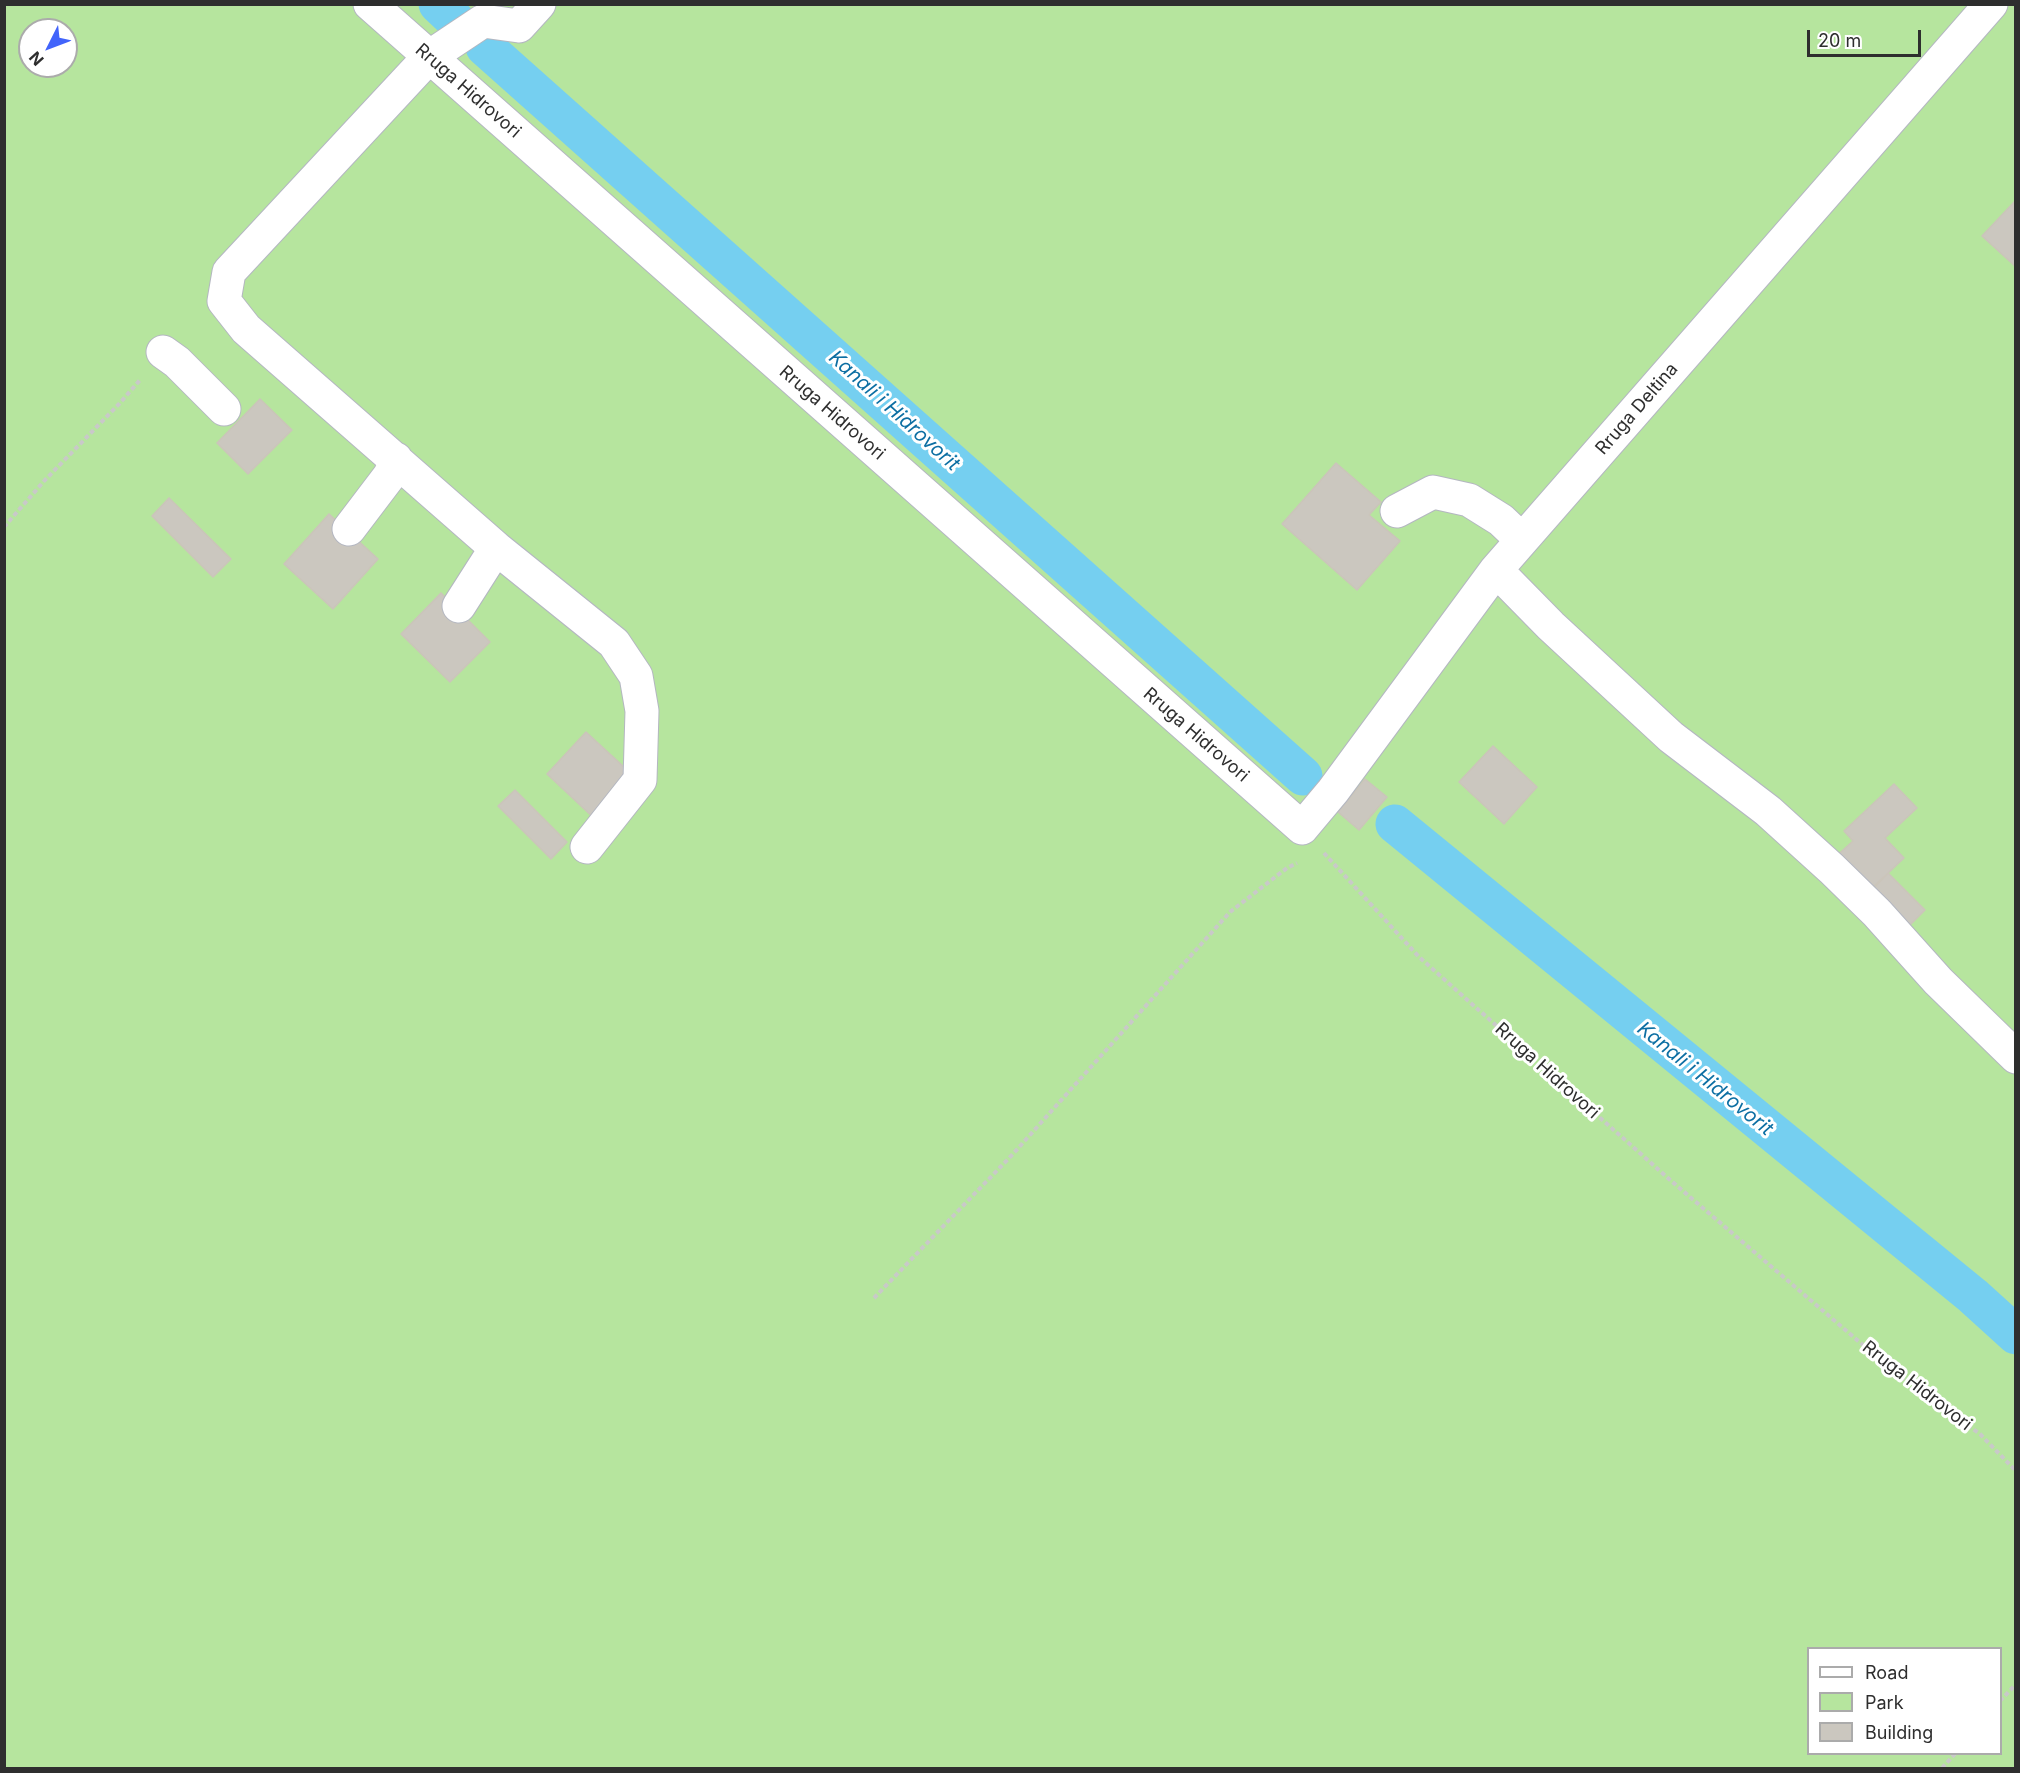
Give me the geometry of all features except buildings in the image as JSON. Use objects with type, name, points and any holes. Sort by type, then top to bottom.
[{"type":"street","name":"Rruga Hidrovori","points":[[370,4],[1312,840]]},
{"type":"street","points":[[539,4],[519,26],[483,21],[429,57],[229,272],[225,302],[246,329],[496,548],[614,643],[636,676],[642,711],[640,780],[587,847]]},
{"type":"street","name":"Rruga Deltina","points":[[1312,840],[1333,791],[1496,570],[1991,4]]},
{"type":"street","points":[[162,352],[177,362],[224,409]]},
{"type":"street","points":[[349,529],[390,476],[396,459]]},
{"type":"street","points":[[1397,511],[1433,492],[1469,500],[1501,520],[1522,540]]},
{"type":"street","points":[[459,606],[496,548]]},
{"type":"street","points":[[1496,570],[1551,626],[1671,737],[1768,811],[1832,868],[1877,913],[1938,981],[2016,1057]]},
{"type":"path","points":[[4,527],[45,480],[119,404],[162,352]]},
{"type":"path","points":[[874,1298],[1012,1155],[1230,912],[1287,868],[1312,840]]},
{"type":"path","name":"Rruga Hidrovori","points":[[1312,840],[1428,965],[1669,1179],[1898,1375],[1980,1434],[2016,1471]]},
{"type":"path","points":[[2002,1700],[2016,1684]]},
{"type":"path","points":[[1942,1768],[1954,1755]]},
{"type":"green space","points":[[5,5],[2015,5],[2015,1768],[5,1768]]},
{"type":"waterway","name":"Kanali i Hidrovorit","points":[[438,4],[455,20]]},
{"type":"waterway","name":"Kanali i Hidrovorit","points":[[485,47],[1303,776]]},
{"type":"waterway","name":"Kanali i Hidrovorit","points":[[1395,824],[1973,1296],[2016,1335]]}]
